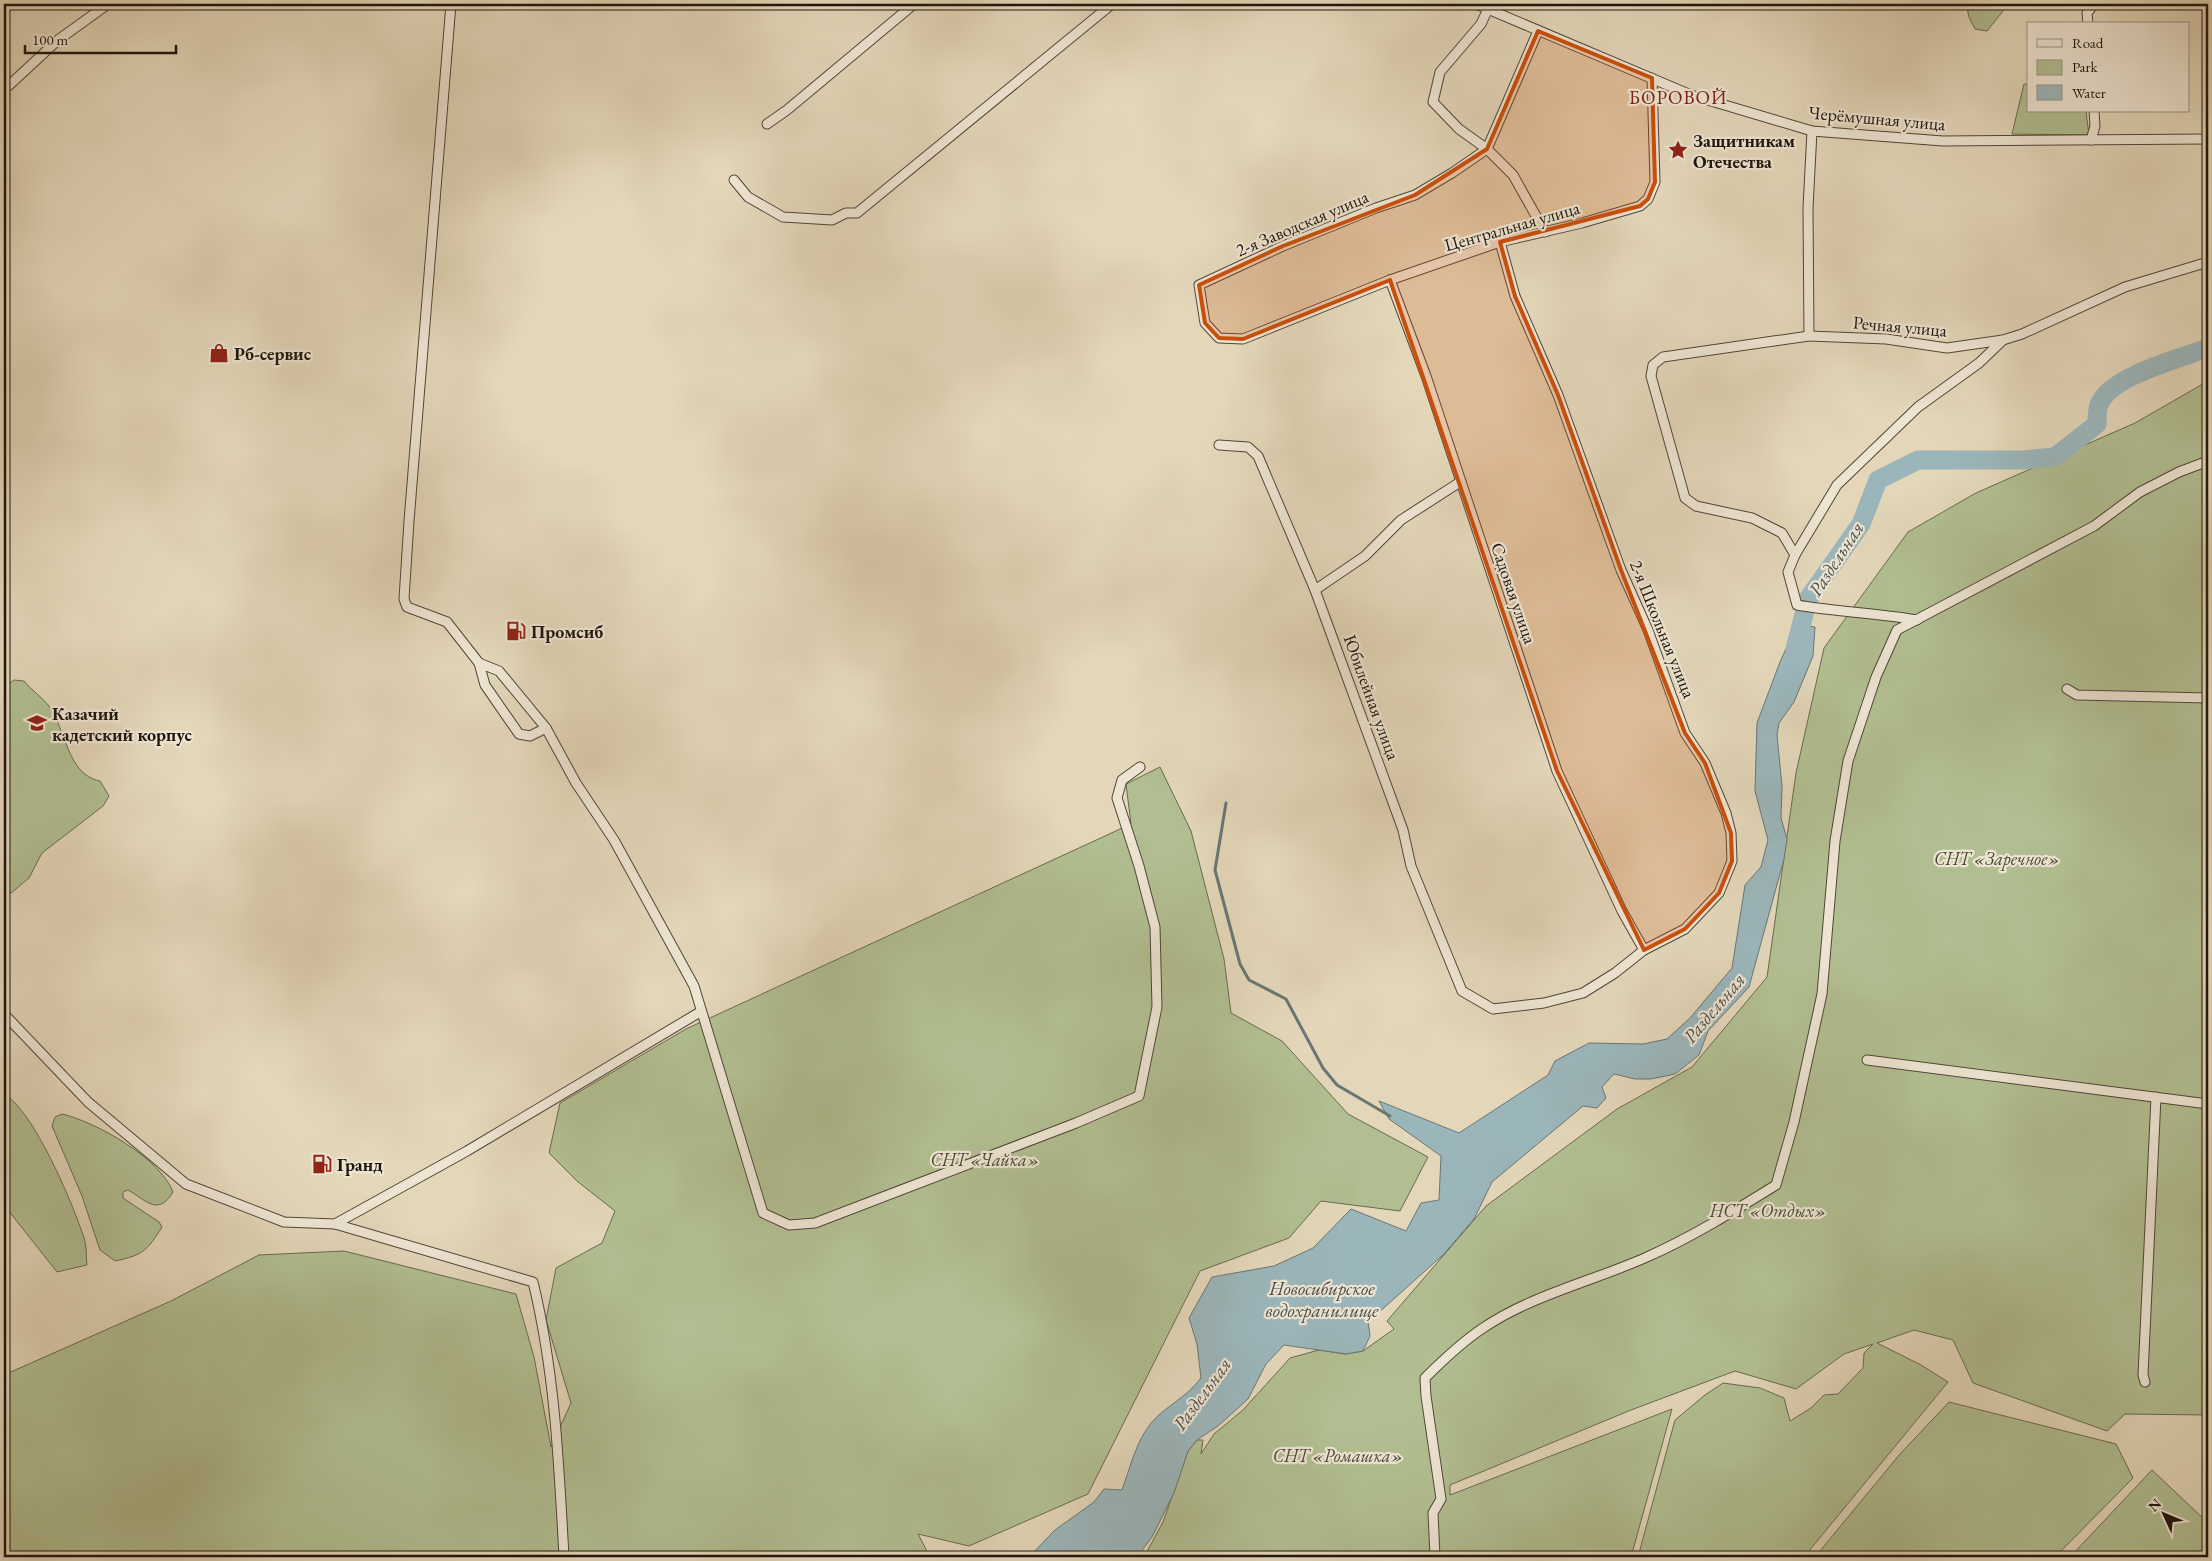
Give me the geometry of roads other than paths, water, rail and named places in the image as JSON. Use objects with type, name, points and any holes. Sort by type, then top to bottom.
[{"type":"street","points":[[4,90],[58,40],[108,4]]},
{"type":"street","points":[[451,4],[409,512],[404,599],[407,607],[447,622],[479,663],[485,685],[519,734],[530,736],[546,728]]},
{"type":"street","points":[[766,124],[787,110],[914,4]]},
{"type":"street","points":[[734,180],[748,197],[783,217],[832,220],[846,213],[857,212],[1112,4]]},
{"type":"street","name":"Черёмушная улица","points":[[1476,4],[1691,95],[1812,131],[1943,141],[2208,139]]},
{"type":"street","points":[[2085,4],[2088,22]]},
{"type":"street","points":[[2087,13],[2094,4]]},
{"type":"street","points":[[1488,9],[1481,24],[1440,72],[1433,102],[1459,129],[1487,149],[1513,175],[1545,232]]},
{"type":"street","points":[[1487,149],[1538,31]]},
{"type":"street","name":"Центральная улица","points":[[1243,340],[1390,280],[1500,242],[1545,232],[1640,206],[1648,199],[1655,182],[1652,78]]},
{"type":"street","points":[[2091,140],[2095,126],[2094,112]]},
{"type":"street","points":[[1809,336],[1808,208],[1812,131]]},
{"type":"street","name":"2-я Заводская улица","points":[[1243,340],[1219,338],[1205,323],[1200,285],[1283,246],[1376,208],[1415,195],[1452,174],[1487,149]]},
{"type":"street","name":"2-я Школьная улица","points":[[1462,992],[1493,1009],[1544,1004],[1583,994],[1615,973],[1644,950],[1685,929],[1720,893],[1732,861],[1732,833],[1726,812],[1705,764],[1685,733],[1648,630],[1622,570],[1558,395],[1515,296],[1500,242]]},
{"type":"street","name":"Речная улица","points":[[1795,555],[1782,533],[1752,518],[1696,506],[1685,498],[1651,376],[1653,365],[1663,357],[1809,336],[1886,340],[1947,348],[2003,340],[2022,334],[2126,287],[2208,262]]},
{"type":"street","name":"Садовая улица","points":[[1390,280],[1426,376],[1557,771],[1622,911],[1644,950]]},
{"type":"street","points":[[1917,620],[1868,612],[1830,611],[1797,605],[1788,572],[1795,555],[1837,484],[1918,407],[1979,363],[2003,340]]},
{"type":"street","name":"Юбилейная улица","points":[[1219,445],[1248,448],[1258,456],[1315,590],[1403,830],[1412,866],[1462,992]]},
{"type":"street","points":[[1435,1557],[1433,1513],[1442,1499],[1426,1396],[1425,1378],[1448,1356],[1483,1328],[1523,1307],[1656,1253],[1706,1228],[1776,1185],[1794,1122],[1822,994],[1834,841],[1848,761],[1876,677],[1897,630],[2094,526],[2144,490],[2178,472],[2208,461]]},
{"type":"street","points":[[1315,590],[1365,556],[1401,520],[1460,482]]},
{"type":"street","points":[[479,663],[499,671],[546,728],[576,783],[619,849],[694,986],[700,1012],[763,1213],[789,1224],[814,1223],[1076,1123],[1139,1096],[1157,1008],[1155,927],[1139,866],[1116,798],[1122,780],[1140,767]]},
{"type":"street","points":[[2067,690],[2077,695],[2208,698]]},
{"type":"street","points":[[335,1224],[467,1151],[700,1012]]},
{"type":"street","points":[[4,1014],[88,1102],[186,1184],[284,1222],[335,1224],[533,1282],[543,1325],[558,1452],[564,1557]]},
{"type":"street","points":[[1867,1060],[2208,1104]]},
{"type":"street","points":[[2145,1382],[2143,1375],[2148,1238],[2156,1097]]},
{"type":"water","name":"Новосибирское водохранилище","points":[[1802,625],[1815,627],[1813,656],[1794,702],[1779,723],[1777,735],[1782,786],[1781,818],[1787,839],[1784,859],[1749,987],[1708,1031],[1699,1055],[1675,1074],[1651,1079],[1635,1079],[1614,1074],[1602,1087],[1606,1098],[1597,1108],[1583,1106],[1492,1182],[1474,1219],[1443,1255],[1368,1322],[1370,1336],[1363,1351],[1346,1354],[1284,1345],[1266,1364],[1248,1399],[1218,1426],[1197,1440],[1188,1451],[1174,1493],[1152,1537],[1137,1557],[1029,1557],[1055,1530],[1094,1502],[1104,1489],[1122,1490],[1134,1455],[1146,1429],[1201,1378],[1197,1344],[1189,1318],[1212,1277],[1274,1266],[1313,1248],[1351,1209],[1406,1231],[1421,1203],[1439,1200],[1441,1156],[1389,1119],[1379,1101],[1459,1133],[1548,1075],[1555,1061],[1589,1043],[1643,1044],[1667,1039],[1690,1018],[1732,968],[1745,885],[1761,867],[1768,840],[1755,791],[1757,723],[1791,638]]},
{"type":"waterway","name":"Раздельная","points":[[1795,649],[1808,599],[1861,524],[1878,480],[1918,460],[2023,460],[2055,457],[2097,424],[2099,405],[2105,395],[2117,385],[2147,369],[2208,348]]},
{"type":"waterway","points":[[1226,803],[1215,870],[1240,964],[1249,980],[1286,999],[1323,1068],[1337,1085],[1390,1116]]},
{"type":"place","name":"Защитникам Отечества","points":[[1678,150]]},
{"type":"place","name":"Рб-сервис","points":[[219,353]]},
{"type":"place","name":"Промсиб","points":[[516,631]]},
{"type":"place","name":"Казачий кадетский корпус","points":[[37,723]]},
{"type":"place","name":"Гранд","points":[[322,1164]]},
{"type":"district","name":"БОРОВОЙ","points":[[1678,97]]},
{"type":"park label","name":"СНТ «Заречное»","points":[[1997,858]]},
{"type":"park label","name":"СНТ «Чайка»","points":[[985,1159]]},
{"type":"park label","name":"НСТ «Отдых»","points":[[1768,1210]]},
{"type":"park label","name":"СНТ «Ромашка»","points":[[1338,1455]]}]
